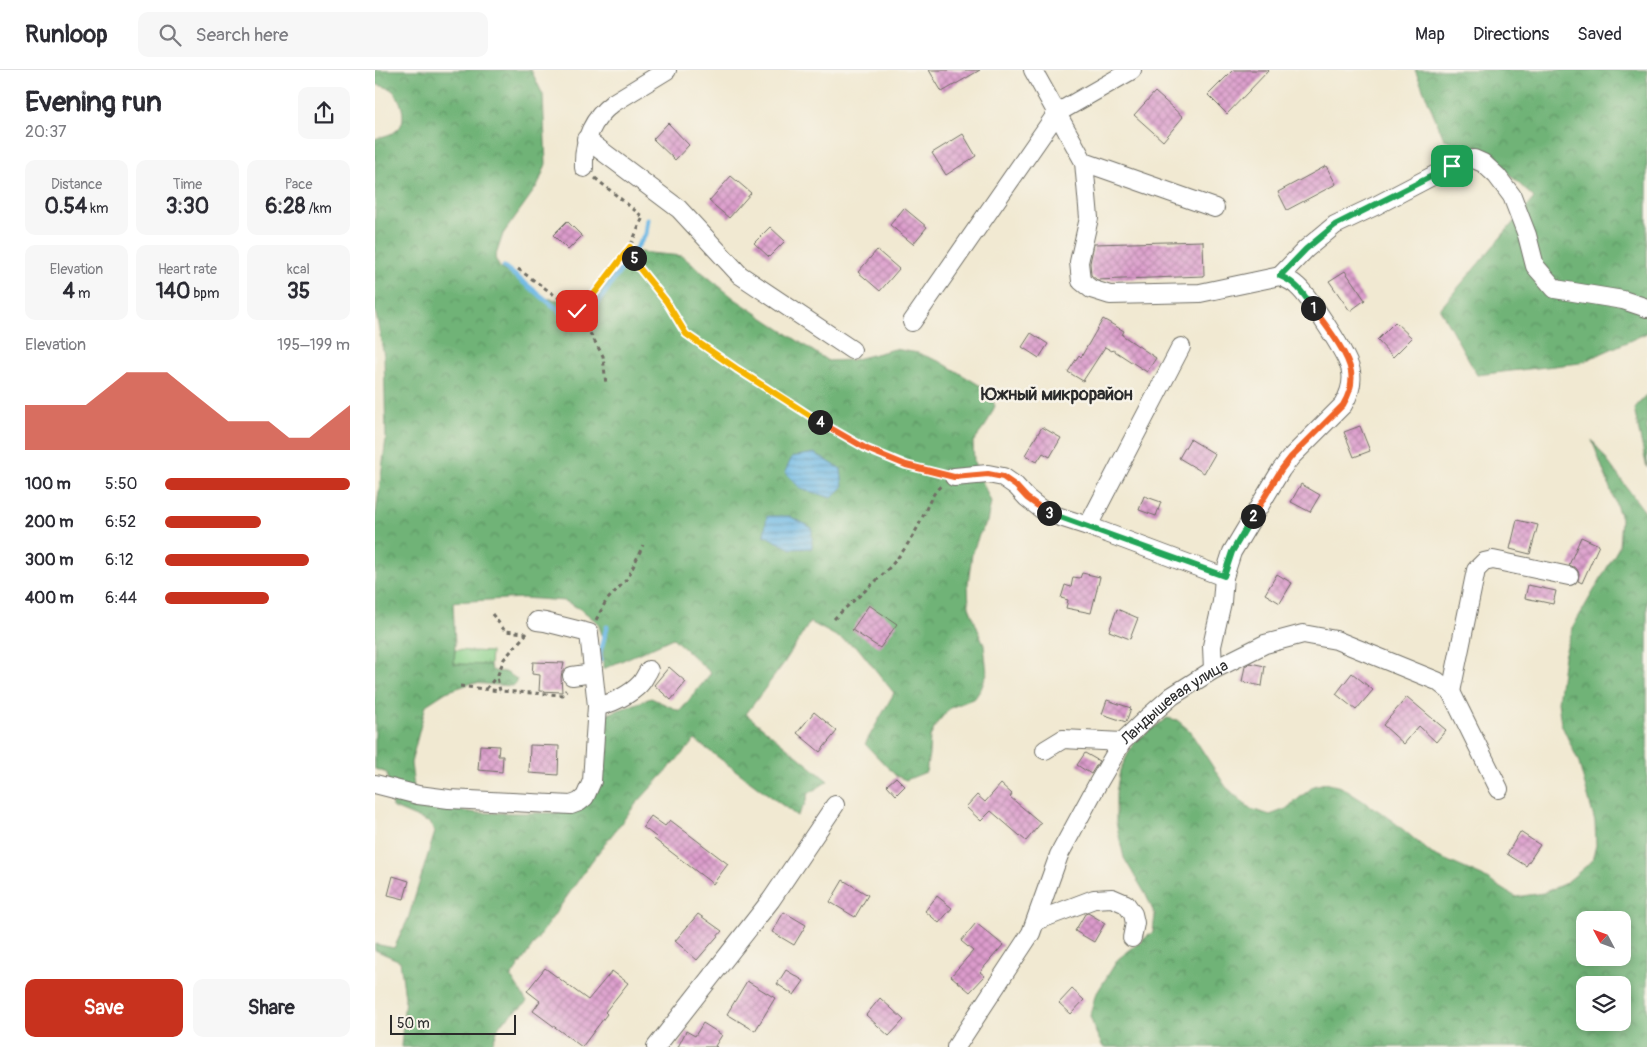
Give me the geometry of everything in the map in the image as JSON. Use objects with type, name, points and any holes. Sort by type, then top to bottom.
[{"type":"street","points":[[584,168],[586,138],[594,122],[605,110],[667,70]]},
{"type":"street","points":[[1033,70],[1084,162],[1089,218],[1079,262],[1081,280],[1091,289],[1110,295],[1200,293],[1280,276],[1299,287],[1348,360],[1351,382],[1349,395],[1343,405],[1291,457],[1281,470],[1232,552],[1224,576],[1223,602],[1212,646],[1213,670]]},
{"type":"street","points":[[912,322],[1057,113],[1132,70]]},
{"type":"street","points":[[586,138],[679,210],[740,275],[853,350]]},
{"type":"street","points":[[1280,276],[1306,249],[1335,225],[1463,160],[1474,159],[1483,163],[1497,176],[1512,196],[1527,235],[1535,266],[1555,288],[1623,300],[1647,308]]},
{"type":"street","points":[[1084,162],[1215,208]]},
{"type":"street","points":[[1088,526],[1181,346]]},
{"type":"street","points":[[954,477],[988,474],[1003,477],[1016,486],[1027,498],[1057,516],[1224,576]]},
{"type":"street","points":[[1451,692],[1476,570],[1483,562],[1493,560],[1569,576]]},
{"type":"street","points":[[375,784],[417,795],[449,799],[571,805],[579,802],[585,796],[592,781],[597,706],[589,633],[545,622],[532,627]]},
{"type":"street","name":"Ландышевая улица","points":[[955,1047],[1031,933],[1059,856],[1122,742],[1173,696],[1213,670],[1265,644],[1303,634],[1336,640],[1437,681],[1451,692],[1499,789]]},
{"type":"street","points":[[597,706],[603,706],[620,699],[640,684],[649,670]]},
{"type":"street","points":[[573,676],[593,673]]},
{"type":"street","points":[[1045,750],[1063,739],[1122,742]]},
{"type":"street","points":[[655,1047],[771,900],[835,804]]},
{"type":"street","points":[[1035,921],[1094,899],[1112,898],[1126,904],[1133,914],[1135,923],[1132,938]]},
{"type":"path","points":[[581,311],[630,247],[643,217],[584,168]]},
{"type":"path","points":[[630,247],[636,264],[666,301],[686,334],[812,417],[867,449],[906,465],[954,477]]},
{"type":"path","points":[[518,268],[577,311],[581,311]]},
{"type":"path","points":[[581,311],[586,326],[603,356],[606,385]]},
{"type":"path","points":[[834,619],[856,597],[878,580],[894,562],[906,547],[922,520],[933,493],[939,486],[954,477]]},
{"type":"path","points":[[589,633],[606,601],[628,578],[643,545]]},
{"type":"path","points":[[491,614],[505,631]]},
{"type":"path","points":[[486,689],[497,677],[504,659],[532,627]]},
{"type":"path","points":[[460,686],[563,695],[573,676]]},
{"type":"path","points":[[497,677],[500,690]]},
{"type":"green space","points":[[375,70],[531,70],[543,95],[546,164],[538,185],[503,234],[495,258],[500,268],[543,298],[559,300],[581,318],[612,277],[639,252],[682,256],[735,299],[828,361],[852,360],[895,349],[918,353],[941,362],[989,391],[995,406],[986,425],[973,442],[974,462],[991,502],[987,522],[979,535],[972,554],[968,584],[969,607],[984,645],[987,673],[981,689],[975,698],[950,708],[937,723],[930,737],[926,772],[906,780],[896,776],[865,744],[894,693],[858,648],[810,622],[784,663],[746,714],[828,781],[808,794],[805,804],[797,816],[695,740],[635,805],[591,862],[511,977],[527,1002],[500,1024],[491,1047],[401,1047],[405,997],[400,961],[375,950],[375,944],[394,948],[408,919],[435,832],[430,823],[392,807],[387,773],[375,769],[375,520],[386,439],[384,356],[375,309],[375,139],[395,132],[402,122],[403,111],[393,91],[375,84]],"holes":[[[523,598],[565,601],[582,610],[598,623],[603,638],[603,669],[673,638],[711,673],[680,711],[651,698],[608,714],[597,791],[555,813],[477,813],[424,805],[415,796],[411,763],[426,705],[446,692],[472,683],[513,686],[517,679],[506,673],[493,671],[490,665],[454,664],[453,602]]]},
{"type":"green space","points":[[1415,70],[1647,70],[1647,333],[1580,363],[1477,375],[1440,309],[1534,198],[1482,152],[1444,139]]},
{"type":"green space","points":[[1647,394],[1647,468],[1634,409]]},
{"type":"green space","points":[[1592,440],[1647,515],[1647,1047],[1103,1047],[1090,1016],[1095,996],[1118,959],[1153,932],[1155,915],[1146,895],[1124,858],[1116,822],[1116,793],[1120,770],[1134,742],[1167,718],[1177,720],[1189,730],[1226,787],[1251,809],[1270,815],[1286,809],[1314,786],[1325,783],[1341,787],[1388,817],[1432,854],[1482,876],[1516,897],[1543,893],[1566,883],[1592,861],[1596,845],[1595,822],[1578,760],[1561,724],[1558,702],[1564,656],[1574,625],[1619,547],[1621,518]]},
{"type":"green space","points":[[455,650],[491,652],[490,665],[454,664]]},
{"type":"water","points":[[814,453],[841,469],[843,487],[832,498],[801,489],[785,472],[792,457]]},
{"type":"water","points":[[767,516],[789,516],[812,528],[812,548],[791,549],[764,535]]},
{"type":"building","points":[[929,70],[980,70],[942,92]]},
{"type":"building","points":[[1233,70],[1269,70],[1227,114],[1208,95]]},
{"type":"building","points":[[1155,92],[1183,117],[1163,141],[1134,115]]},
{"type":"building","points":[[668,123],[689,145],[675,160],[653,139]]},
{"type":"building","points":[[963,134],[976,156],[946,175],[932,153]]},
{"type":"building","points":[[1326,166],[1336,184],[1287,210],[1278,192]]},
{"type":"building","points":[[731,176],[751,193],[729,218],[709,201]]},
{"type":"building","points":[[904,208],[927,227],[913,244],[890,225]]},
{"type":"building","points":[[567,221],[582,236],[568,250],[553,235]]},
{"type":"building","points":[[770,227],[785,241],[769,257],[754,243]]},
{"type":"building","points":[[1203,241],[1204,276],[1097,280],[1091,275],[1090,263],[1094,244]]},
{"type":"building","points":[[877,250],[899,269],[880,291],[858,272]]},
{"type":"building","points":[[1345,271],[1365,300],[1350,311],[1329,281]]},
{"type":"building","points":[[1103,319],[1124,331],[1122,335],[1156,358],[1147,372],[1113,350],[1105,347],[1083,381],[1068,372],[1079,355],[1081,357]]},
{"type":"building","points":[[1395,322],[1412,338],[1393,357],[1377,340]]},
{"type":"building","points":[[1031,333],[1048,344],[1039,358],[1022,347]]},
{"type":"building","points":[[1360,426],[1370,451],[1354,457],[1344,432]]},
{"type":"building","points":[[1042,427],[1061,438],[1050,457],[1043,453],[1037,462],[1025,455]]},
{"type":"building","points":[[1190,439],[1215,454],[1204,473],[1179,458]]},
{"type":"building","points":[[1301,484],[1320,495],[1310,512],[1291,502]]},
{"type":"building","points":[[1144,496],[1161,502],[1156,516],[1139,510]]},
{"type":"building","points":[[1517,520],[1538,525],[1530,554],[1510,549]]},
{"type":"building","points":[[1581,537],[1599,545],[1582,583],[1578,581],[1579,573],[1576,568],[1569,565]]},
{"type":"building","points":[[1082,573],[1100,577],[1091,613],[1066,608],[1068,600],[1061,598],[1065,585],[1071,587],[1073,577],[1080,578]]},
{"type":"building","points":[[1277,574],[1292,583],[1280,603],[1265,594]]},
{"type":"building","points":[[1528,585],[1556,591],[1553,604],[1525,598]]},
{"type":"building","points":[[869,605],[897,624],[880,648],[852,630]]},
{"type":"building","points":[[1117,609],[1138,618],[1130,639],[1109,631]]},
{"type":"building","points":[[533,662],[564,663],[561,677],[562,692],[539,691],[540,675],[532,674]]},
{"type":"building","points":[[1250,663],[1265,666],[1262,686],[1242,682],[1245,666]]},
{"type":"building","points":[[669,667],[686,682],[671,700],[654,685]]},
{"type":"building","points":[[1352,673],[1373,690],[1356,710],[1336,694]]},
{"type":"building","points":[[1407,697],[1446,730],[1436,742],[1419,726],[1404,744],[1383,725]]},
{"type":"building","points":[[1107,700],[1131,708],[1126,722],[1102,714]]},
{"type":"building","points":[[814,712],[837,731],[820,752],[797,733]]},
{"type":"building","points":[[480,745],[499,746],[498,756],[503,756],[502,772],[478,770]]},
{"type":"building","points":[[530,745],[559,746],[558,775],[529,773]]},
{"type":"building","points":[[1085,753],[1099,761],[1091,774],[1077,765]]},
{"type":"building","points":[[896,777],[905,786],[896,795],[887,785]]},
{"type":"building","points":[[1001,784],[1012,794],[1010,797],[1041,823],[1026,841],[991,811],[981,821],[966,807],[977,795],[985,802]]},
{"type":"building","points":[[651,816],[665,826],[670,820],[728,864],[713,884],[654,839],[656,837],[643,827]]},
{"type":"building","points":[[1520,832],[1540,845],[1526,866],[1507,854]]},
{"type":"building","points":[[393,876],[409,881],[404,899],[388,895]]},
{"type":"building","points":[[843,880],[868,895],[855,917],[830,902]]},
{"type":"building","points":[[937,896],[952,908],[939,923],[925,911]]},
{"type":"building","points":[[784,912],[806,925],[794,945],[772,932]]},
{"type":"building","points":[[1088,913],[1105,923],[1094,942],[1075,931],[1085,914]]},
{"type":"building","points":[[698,914],[722,931],[697,960],[675,941]]},
{"type":"building","points":[[976,923],[1003,945],[980,972],[985,976],[970,992],[951,976],[973,951],[961,941]]},
{"type":"building","points":[[545,968],[588,1000],[612,971],[628,983],[605,1012],[607,1014],[582,1047],[533,1011],[540,1001],[527,991]]},
{"type":"building","points":[[786,970],[804,981],[794,995],[777,984]]},
{"type":"building","points":[[747,981],[775,998],[755,1031],[727,1014]]},
{"type":"building","points":[[1072,989],[1084,1000],[1071,1014],[1059,1003]]},
{"type":"building","points":[[880,998],[904,1020],[889,1036],[866,1015]]},
{"type":"building","points":[[703,1023],[722,1035],[715,1046],[717,1047],[678,1047],[686,1031],[695,1036]]},
{"type":"waterway","points":[[504,267],[560,311],[587,318],[646,234],[648,219]]},
{"type":"waterway","points":[[600,660],[600,652],[607,627]]},
{"type":"district","name":"Южный микрорайон","points":[[1057,394]]},
{"type":"route","points":[[577,311],[581,311],[630,247],[636,264],[666,301],[686,334],[812,417],[867,449],[906,465],[954,477],[988,474],[1003,477],[1016,486],[1027,498],[1057,516],[1224,576],[1232,552],[1281,470],[1291,457],[1343,405],[1349,395],[1351,371],[1348,360],[1299,287],[1280,276],[1306,249],[1335,225],[1452,166]]}]
